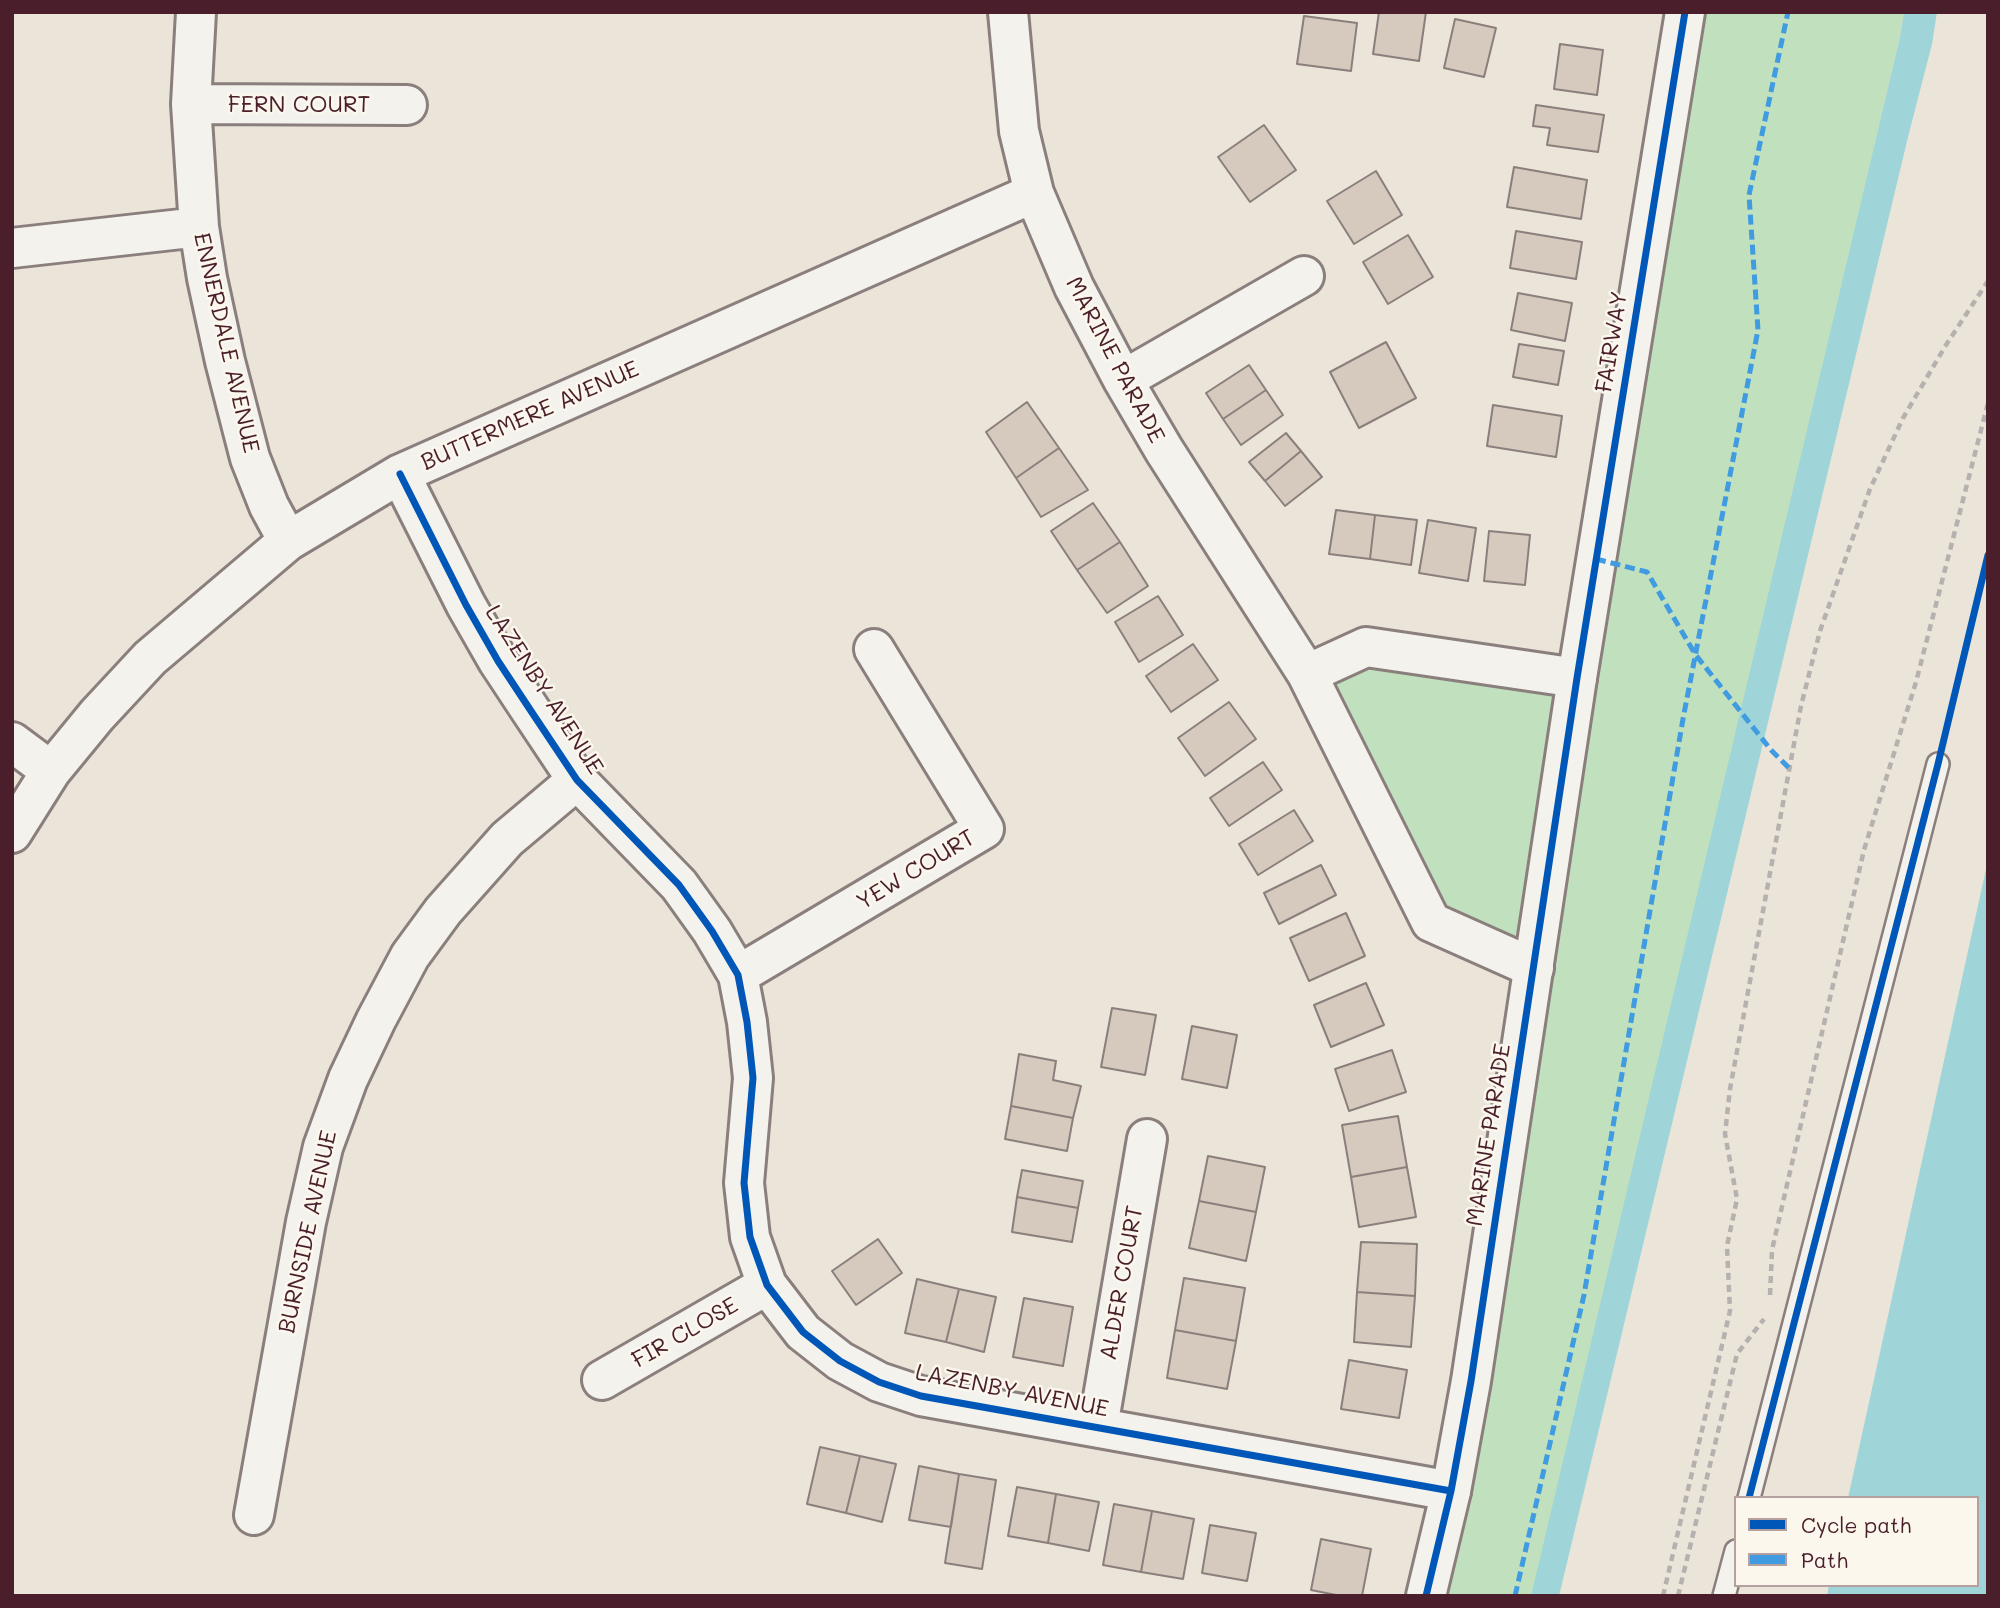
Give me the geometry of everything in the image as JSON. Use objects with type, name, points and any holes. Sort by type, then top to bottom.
[{"type":"street","name":"ENNERDALE AVENUE","points":[[196,12],[191,104],[199,227],[207,278],[250,458],[269,506],[288,541]]},
{"type":"street","name":"MARINE PARADE","points":[[1008,12],[1019,131],[1034,193],[1074,287],[1123,380],[1164,450],[1307,674],[1431,922],[1534,968]]},
{"type":"street","name":"FAIRWAY","points":[[1577,678],[1685,12]]},
{"type":"street","name":"FERN COURT","points":[[191,104],[407,105]]},
{"type":"street","name":"BUTTERMERE AVENUE","points":[[12,833],[51,771],[97,715],[150,658],[288,541],[400,474],[1034,193]]},
{"type":"street","points":[[12,248],[199,227]]},
{"type":"street","points":[[1123,380],[1304,276]]},
{"type":"street","name":"LAZENBY AVENUE","points":[[400,474],[498,661],[577,780],[679,885],[712,931],[738,975],[747,1022],[753,1079],[744,1183],[750,1237],[767,1285],[803,1332],[840,1361],[879,1382],[921,1396],[1451,1490]]},
{"type":"street","points":[[1307,674],[1366,647],[1577,678]]},
{"type":"street","name":"YEW COURT","points":[[738,975],[984,829],[874,649]]},
{"type":"street","name":"MARINE PARADE","points":[[1426,1596],[1451,1490],[1471,1381],[1577,678]]},
{"type":"street","points":[[12,742],[51,771]]},
{"type":"street","name":"BURNSIDE AVENUE","points":[[254,1515],[306,1222],[323,1147],[348,1079],[410,956],[443,911],[507,839],[577,780]]},
{"type":"street","name":"ALDER COURT","points":[[1098,1427],[1147,1139]]},
{"type":"street","name":"FIR CLOSE","points":[[602,1380],[767,1285]]},
{"type":"lane","points":[[1750,1496],[1938,764]]},
{"type":"lane","points":[[1724,1596],[1734,1558]]},
{"type":"path","points":[[1664,1596],[1730,1311],[1727,1247],[1737,1199],[1725,1134],[1730,1088],[1801,706],[1820,631],[1870,489],[1903,418],[1988,281]]},
{"type":"path","points":[[1769,1301],[1772,1250],[1864,850],[1916,682],[1988,403]]},
{"type":"path","points":[[1938,764],[1988,555]]},
{"type":"path","points":[[1678,1596],[1737,1354],[1769,1314]]},
{"type":"green space","points":[[1685,12],[1904,12],[1534,1596],[1426,1596],[1534,968],[1431,922],[1307,674],[1366,647],[1577,678]]},
{"type":"water","points":[[1904,12],[1937,12],[1932,44],[1559,1596],[1531,1596],[1900,37]]},
{"type":"water","points":[[1988,860],[1988,1596],[1827,1596],[1829,1587],[1979,1587],[1979,1496],[1848,1496]]},
{"type":"building","points":[[1379,12],[1426,12],[1419,61],[1373,54]]},
{"type":"building","points":[[1304,16],[1357,23],[1351,71],[1297,64]]},
{"type":"building","points":[[1455,19],[1496,28],[1484,77],[1444,68]]},
{"type":"building","points":[[1560,44],[1603,50],[1597,95],[1554,89]]},
{"type":"building","points":[[1536,105],[1604,115],[1598,152],[1547,145],[1550,128],[1533,126]]},
{"type":"building","points":[[1264,125],[1296,170],[1250,202],[1218,157]]},
{"type":"building","points":[[1514,167],[1587,180],[1581,219],[1507,207]]},
{"type":"building","points":[[1376,171],[1402,215],[1354,244],[1327,201]]},
{"type":"building","points":[[1516,231],[1582,242],[1576,279],[1510,268]]},
{"type":"building","points":[[1408,235],[1433,277],[1388,304],[1363,262]]},
{"type":"building","points":[[1518,293],[1572,303],[1565,341],[1511,330]]},
{"type":"building","points":[[1386,342],[1416,398],[1359,428],[1330,372]]},
{"type":"building","points":[[1519,344],[1564,351],[1558,385],[1513,377]]},
{"type":"building","points":[[1249,365],[1266,390],[1223,419],[1206,393]]},
{"type":"building","points":[[1266,390],[1283,415],[1241,445],[1223,419]]},
{"type":"building","points":[[1027,402],[1059,448],[1016,478],[986,432]]},
{"type":"building","points":[[1493,405],[1562,416],[1556,457],[1487,446]]},
{"type":"building","points":[[1286,433],[1301,451],[1265,481],[1249,462]]},
{"type":"building","points":[[1059,448],[1088,490],[1041,517],[1016,478]]},
{"type":"building","points":[[1301,451],[1322,477],[1285,506],[1265,481]]},
{"type":"building","points":[[1093,503],[1120,542],[1077,570],[1051,531]]},
{"type":"building","points":[[1336,510],[1375,515],[1370,559],[1329,554]]},
{"type":"building","points":[[1375,515],[1417,520],[1411,565],[1370,559]]},
{"type":"building","points":[[1428,520],[1476,528],[1468,581],[1419,573]]},
{"type":"building","points":[[1489,531],[1530,535],[1525,585],[1484,581]]},
{"type":"building","points":[[1120,542],[1148,586],[1107,613],[1077,570]]},
{"type":"building","points":[[1158,596],[1183,635],[1139,662],[1115,622]]},
{"type":"building","points":[[1193,644],[1218,680],[1171,712],[1146,676]]},
{"type":"building","points":[[1229,702],[1256,739],[1205,776],[1178,738]]},
{"type":"building","points":[[1263,762],[1282,790],[1229,826],[1210,798]]},
{"type":"building","points":[[1294,810],[1313,841],[1258,875],[1239,844]]},
{"type":"building","points":[[1321,865],[1336,895],[1279,924],[1264,893]]},
{"type":"building","points":[[1346,913],[1365,956],[1309,981],[1290,938]]},
{"type":"building","points":[[1366,983],[1384,1025],[1331,1047],[1314,1005]]},
{"type":"building","points":[[1112,1008],[1156,1015],[1145,1075],[1101,1067]]},
{"type":"building","points":[[1192,1026],[1237,1035],[1227,1088],[1182,1079]]},
{"type":"building","points":[[1392,1050],[1406,1092],[1349,1111],[1335,1069]]},
{"type":"building","points":[[1019,1054],[1056,1061],[1053,1080],[1081,1086],[1073,1118],[1011,1106]]},
{"type":"building","points":[[1011,1106],[1073,1118],[1067,1151],[1005,1139]]},
{"type":"building","points":[[1398,1116],[1407,1167],[1351,1177],[1342,1125]]},
{"type":"building","points":[[1208,1156],[1265,1167],[1256,1212],[1199,1201]]},
{"type":"building","points":[[1407,1167],[1416,1217],[1359,1227],[1351,1177]]},
{"type":"building","points":[[1022,1170],[1083,1181],[1078,1208],[1017,1197]]},
{"type":"building","points":[[1017,1197],[1078,1208],[1072,1242],[1012,1232]]},
{"type":"building","points":[[1199,1201],[1256,1212],[1246,1261],[1189,1248]]},
{"type":"building","points":[[878,1239],[902,1273],[856,1305],[832,1271]]},
{"type":"building","points":[[1361,1242],[1417,1244],[1415,1296],[1357,1292]]},
{"type":"building","points":[[1184,1278],[1245,1288],[1236,1341],[1175,1330]]},
{"type":"building","points":[[917,1279],[959,1289],[946,1342],[905,1333]]},
{"type":"building","points":[[959,1289],[996,1297],[984,1352],[946,1342]]},
{"type":"building","points":[[1357,1292],[1415,1296],[1411,1347],[1354,1342]]},
{"type":"building","points":[[1024,1298],[1073,1307],[1063,1366],[1013,1357]]},
{"type":"building","points":[[1175,1330],[1236,1341],[1227,1389],[1167,1378]]},
{"type":"building","points":[[1349,1360],[1407,1370],[1399,1418],[1341,1409]]},
{"type":"building","points":[[820,1447],[860,1456],[846,1513],[807,1504]]},
{"type":"building","points":[[860,1456],[896,1464],[882,1522],[846,1513]]},
{"type":"building","points":[[919,1466],[959,1474],[951,1527],[909,1520]]},
{"type":"building","points":[[959,1474],[996,1480],[982,1569],[945,1563]]},
{"type":"building","points":[[1017,1487],[1056,1494],[1048,1543],[1008,1536]]},
{"type":"building","points":[[1056,1494],[1099,1502],[1089,1551],[1048,1543]]},
{"type":"building","points":[[1114,1504],[1152,1511],[1141,1572],[1103,1565]]},
{"type":"building","points":[[1152,1511],[1194,1519],[1183,1579],[1141,1572]]},
{"type":"building","points":[[1210,1525],[1256,1533],[1247,1581],[1202,1573]]},
{"type":"building","points":[[1321,1539],[1371,1549],[1362,1596],[1341,1596],[1311,1590]]},
{"type":"marked path","points":[[1515,1596],[1584,1295],[1683,719],[1758,330],[1749,195],[1788,12]]},
{"type":"marked path","points":[[1596,559],[1647,572],[1695,654],[1771,750],[1790,769]]},
{"type":"cycle path","points":[[1426,1596],[1451,1491],[1471,1381],[1577,678],[1685,12]]},
{"type":"cycle path","points":[[400,474],[466,605],[498,661],[577,780],[679,885],[712,931],[738,975],[747,1022],[753,1078],[744,1183],[750,1237],[767,1285],[803,1332],[840,1361],[879,1382],[921,1396],[1451,1491]]},
{"type":"cycle path","points":[[1750,1496],[1938,764],[1988,555]]}]
